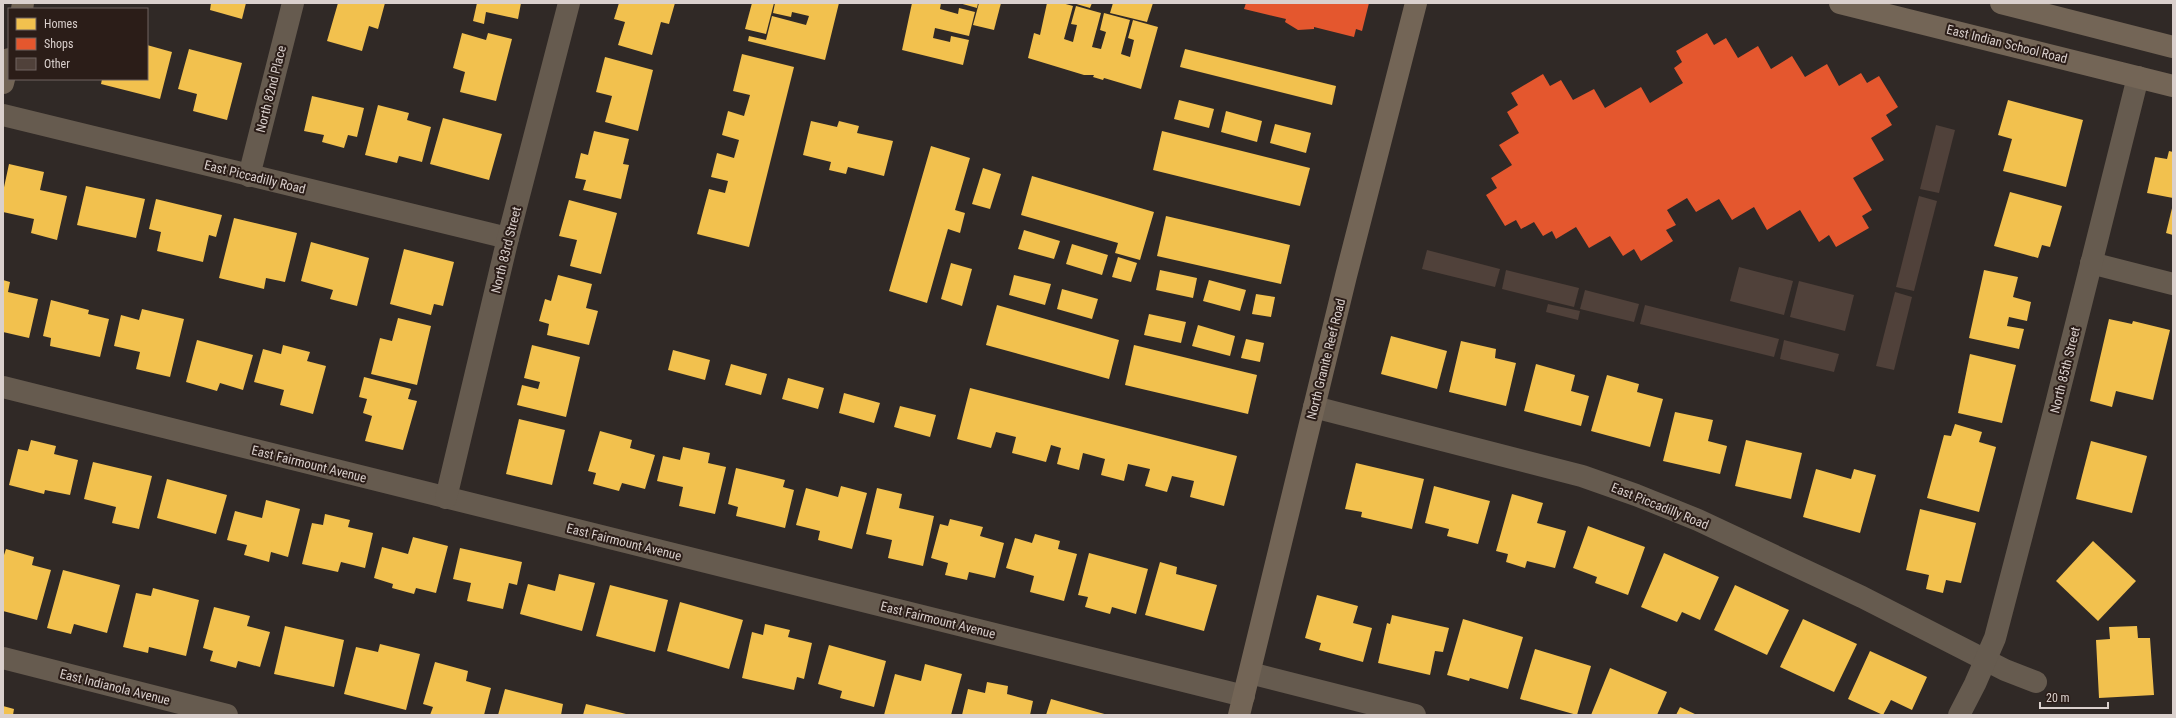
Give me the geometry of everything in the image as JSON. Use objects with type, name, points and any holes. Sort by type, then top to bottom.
[{"type":"street","name":"North 82nd Place","points":[[249,176],[293,3]]},
{"type":"street","name":"North 83rd Street","points":[[446,498],[508,238],[569,3]]},
{"type":"street","name":"North Granite Reef Road","points":[[1242,706],[1314,407],[1416,3]]},
{"type":"street","name":"East Indian School Road","points":[[1840,3],[2173,86]]},
{"type":"street","points":[[2001,3],[2173,46]]},
{"type":"street","points":[[3,83],[8,63]]},
{"type":"street","name":"North 85th Street","points":[[1959,715],[1995,638],[2138,77]]},
{"type":"street","name":"East Piccadilly Road","points":[[3,115],[508,238]]},
{"type":"street","points":[[2091,264],[2173,284]]},
{"type":"street","name":"East Fairmount Avenue","points":[[3,387],[446,498],[1242,706]]},
{"type":"street","name":"East Piccadilly Road","points":[[1314,407],[1582,476],[1636,495],[1698,520],[1869,601],[1986,660]]},
{"type":"street","name":"East Indianola Avenue","points":[[3,658],[227,715]]},
{"type":"street","points":[[1986,660],[2036,682]]},
{"type":"street","points":[[1250,673],[1415,715]]},
{"type":"building: Homes","points":[[211,3],[246,3],[242,19],[210,10]]},
{"type":"building: Homes","points":[[338,3],[385,3],[378,29],[369,26],[362,51],[327,41]]},
{"type":"building: Homes","points":[[477,3],[521,3],[518,19],[486,12],[484,24],[473,21]]},
{"type":"building: Homes","points":[[619,3],[675,3],[669,24],[661,22],[652,55],[618,45],[625,22],[614,19]]},
{"type":"building: Homes","points":[[752,3],[774,3],[766,34],[745,29]]},
{"type":"building: Homes","points":[[775,3],[839,3],[825,60],[748,41],[749,36],[766,40],[772,16],[806,25],[809,16],[792,12],[791,17],[773,13]]},
{"type":"building: Homes","points":[[912,3],[941,3],[940,9],[958,14],[959,8],[975,12],[969,36],[935,28],[933,38],[950,42],[951,36],[969,40],[963,65],[902,50]]},
{"type":"building: Homes","points":[[959,3],[978,3],[977,8]]},
{"type":"building: Homes","points":[[979,3],[1001,3],[994,30],[973,25]]},
{"type":"building: Homes","points":[[1047,3],[1062,3],[1073,6],[1064,39],[1073,42],[1077,25],[1071,24],[1076,6],[1101,13],[1092,47],[1101,49],[1106,32],[1100,30],[1104,13],[1130,20],[1121,54],[1130,57],[1134,40],[1128,38],[1133,20],[1158,27],[1141,89],[1104,78],[1103,80],[1093,77],[1094,75],[1084,75],[1028,58],[1034,33],[1040,35]]},
{"type":"building: Homes","points":[[1073,3],[1092,3],[1090,8]]},
{"type":"building: Homes","points":[[1113,3],[1153,3],[1147,22],[1110,13]]},
{"type":"building: Homes","points":[[462,33],[486,40],[488,33],[512,39],[496,101],[460,92],[465,72],[453,68]]},
{"type":"building: Homes","points":[[148,45],[172,52],[160,99],[101,84],[102,80],[148,80]]},
{"type":"building: Homes","points":[[189,49],[242,63],[227,120],[193,111],[197,94],[178,89]]},
{"type":"building: Homes","points":[[1185,49],[1336,86],[1332,105],[1180,67]]},
{"type":"building: Homes","points":[[742,54],[794,67],[749,247],[697,234],[709,189],[725,193],[728,181],[711,177],[717,153],[734,158],[739,140],[722,135],[728,111],[744,116],[750,95],[733,91]]},
{"type":"building: Homes","points":[[605,57],[653,70],[638,131],[605,122],[612,96],[596,92]]},
{"type":"building: Homes","points":[[312,96],[364,108],[357,137],[348,135],[344,148],[322,142],[324,135],[304,131]]},
{"type":"building: Homes","points":[[1179,100],[1214,109],[1209,128],[1174,119]]},
{"type":"building: Homes","points":[[2008,100],[2083,120],[2066,187],[2003,171],[2012,139],[1998,135]]},
{"type":"building: Homes","points":[[378,105],[409,113],[407,120],[431,127],[422,162],[399,156],[397,163],[365,155]]},
{"type":"building: Homes","points":[[1226,111],[1262,121],[1257,142],[1221,132]]},
{"type":"building: Homes","points":[[443,118],[502,134],[489,180],[430,164]]},
{"type":"building: Homes","points":[[811,121],[837,127],[839,121],[859,126],[857,133],[893,141],[884,176],[848,167],[846,174],[829,170],[831,162],[803,155]]},
{"type":"building: Homes","points":[[1275,124],[1311,133],[1306,153],[1270,143]]},
{"type":"building: Homes","points":[[594,131],[629,139],[623,164],[629,165],[621,199],[583,190],[586,180],[575,178],[581,153],[588,155]]},
{"type":"building: Homes","points":[[1162,131],[1310,168],[1300,206],[1153,170]]},
{"type":"building: Homes","points":[[931,146],[970,158],[955,210],[965,213],[960,233],[948,229],[927,303],[889,291]]},
{"type":"building: Homes","points":[[2169,151],[2173,152],[2173,198],[2147,193],[2155,157],[2167,159]]},
{"type":"building: Homes","points":[[9,164],[44,172],[40,190],[67,196],[57,240],[31,233],[34,219],[3,212],[3,192]]},
{"type":"building: Homes","points":[[983,168],[1001,174],[990,209],[972,204]]},
{"type":"building: Homes","points":[[1032,176],[1154,212],[1140,260],[1115,253],[1118,243],[1021,215]]},
{"type":"building: Homes","points":[[86,186],[145,199],[136,238],[77,225]]},
{"type":"building: Homes","points":[[2010,192],[2062,206],[2050,247],[2042,245],[2038,258],[1994,246]]},
{"type":"building: Homes","points":[[156,199],[222,215],[216,237],[209,235],[203,262],[157,251],[161,232],[149,229]]},
{"type":"building: Homes","points":[[569,200],[617,213],[601,274],[570,266],[577,240],[559,236]]},
{"type":"building: Homes","points":[[2173,204],[2173,235],[2166,233]]},
{"type":"building: Homes","points":[[1166,216],[1290,245],[1281,284],[1157,256]]},
{"type":"building: Homes","points":[[234,218],[297,233],[285,282],[266,278],[264,289],[219,278]]},
{"type":"building: Homes","points":[[1024,230],[1060,241],[1054,259],[1018,249]]},
{"type":"building: Homes","points":[[311,242],[369,258],[357,306],[330,299],[333,290],[301,281]]},
{"type":"building: Homes","points":[[1072,244],[1108,255],[1102,275],[1066,264]]},
{"type":"building: Homes","points":[[404,249],[454,262],[443,306],[434,304],[431,315],[390,304]]},
{"type":"building: Homes","points":[[1118,257],[1137,263],[1131,282],[1112,277]]},
{"type":"building: Homes","points":[[951,263],[972,269],[962,306],[941,299]]},
{"type":"building: Homes","points":[[1160,270],[1197,278],[1193,298],[1156,290]]},
{"type":"building: Homes","points":[[1984,270],[2018,277],[2013,297],[2031,302],[2027,321],[2009,317],[2007,326],[2024,329],[2019,349],[1969,338]]},
{"type":"building: Homes","points":[[558,275],[592,284],[586,308],[598,311],[589,345],[547,335],[549,324],[539,321],[545,299],[551,301]]},
{"type":"building: Homes","points":[[1014,275],[1051,284],[1045,305],[1009,295]]},
{"type":"building: Homes","points":[[3,280],[10,282],[8,292],[38,299],[29,338],[3,332]]},
{"type":"building: Homes","points":[[1209,280],[1246,290],[1240,311],[1203,301]]},
{"type":"building: Homes","points":[[1062,289],[1098,299],[1092,319],[1057,309]]},
{"type":"building: Homes","points":[[1256,294],[1275,297],[1271,317],[1252,314]]},
{"type":"building: Homes","points":[[51,300],[89,310],[88,314],[109,319],[100,357],[50,346],[51,338],[43,336]]},
{"type":"building: Homes","points":[[997,305],[1119,340],[1109,379],[986,345]]},
{"type":"building: Homes","points":[[142,309],[184,319],[170,377],[136,369],[140,352],[114,346],[121,315],[139,320]]},
{"type":"building: Homes","points":[[1149,314],[1186,322],[1181,343],[1144,335]]},
{"type":"building: Homes","points":[[398,318],[431,326],[417,385],[371,374],[380,338],[392,341]]},
{"type":"building: Homes","points":[[2109,319],[2132,324],[2133,321],[2170,330],[2153,400],[2116,391],[2112,407],[2090,401]]},
{"type":"building: Homes","points":[[1198,325],[1235,336],[1230,356],[1192,346]]},
{"type":"building: Homes","points":[[1391,336],[1447,351],[1437,389],[1381,374]]},
{"type":"building: Homes","points":[[1246,339],[1264,343],[1260,362],[1241,358]]},
{"type":"building: Homes","points":[[197,340],[253,355],[243,390],[220,383],[217,391],[186,382]]},
{"type":"building: Homes","points":[[1461,341],[1496,349],[1495,358],[1516,363],[1506,406],[1449,392]]},
{"type":"building: Homes","points":[[283,345],[310,352],[307,361],[326,366],[313,414],[280,405],[284,390],[254,382],[263,349],[281,354]]},
{"type":"building: Homes","points":[[532,345],[580,357],[566,417],[517,405],[522,385],[538,389],[540,382],[524,378]]},
{"type":"building: Homes","points":[[1134,345],[1257,375],[1248,414],[1125,385]]},
{"type":"building: Homes","points":[[673,350],[710,360],[705,380],[668,370]]},
{"type":"building: Homes","points":[[1970,354],[2016,365],[2002,423],[1958,413]]},
{"type":"building: Homes","points":[[731,364],[767,374],[761,395],[725,385]]},
{"type":"building: Homes","points":[[1536,364],[1575,375],[1571,391],[1589,396],[1581,426],[1524,411]]},
{"type":"building: Homes","points":[[1607,375],[1639,384],[1637,392],[1663,399],[1650,447],[1591,431]]},
{"type":"building: Homes","points":[[364,377],[411,389],[408,399],[417,401],[403,450],[365,441],[372,416],[363,413],[367,399],[359,397]]},
{"type":"building: Homes","points":[[788,378],[824,388],[818,409],[782,399]]},
{"type":"building: Homes","points":[[970,388],[1237,456],[1224,506],[1190,497],[1194,481],[1172,476],[1167,492],[1145,486],[1150,469],[1128,464],[1124,481],[1101,475],[1105,459],[1083,453],[1079,470],[1057,464],[1061,448],[1051,445],[1046,462],[1012,453],[1016,437],[996,432],[991,448],[957,439]]},
{"type":"building: Homes","points":[[844,393],[880,403],[874,423],[839,413]]},
{"type":"building: Homes","points":[[900,406],[936,415],[930,437],[894,427]]},
{"type":"building: Homes","points":[[1675,412],[1713,420],[1708,441],[1727,446],[1720,474],[1663,461]]},
{"type":"building: Homes","points":[[519,419],[565,430],[552,485],[506,474]]},
{"type":"building: Homes","points":[[1955,424],[1982,432],[1979,442],[1996,447],[1979,512],[1927,498],[1944,435],[1951,436]]},
{"type":"building: Homes","points":[[600,431],[632,440],[630,448],[655,455],[645,489],[622,483],[619,491],[593,484],[596,473],[588,471]]},
{"type":"building: Homes","points":[[31,440],[56,446],[54,454],[78,460],[70,495],[45,490],[44,494],[9,485],[18,449],[28,451]]},
{"type":"building: Homes","points":[[1746,440],[1802,453],[1791,499],[1735,486]]},
{"type":"building: Homes","points":[[2091,441],[2147,456],[2132,513],[2076,499]]},
{"type":"building: Homes","points":[[683,447],[710,453],[708,463],[726,467],[715,514],[679,506],[683,487],[657,481],[663,456],[680,460]]},
{"type":"building: Homes","points":[[93,462],[152,476],[139,529],[112,523],[116,507],[84,499]]},
{"type":"building: Homes","points":[[1356,463],[1424,479],[1412,529],[1361,517],[1362,512],[1345,509]]},
{"type":"building: Homes","points":[[736,468],[785,480],[783,487],[794,490],[785,528],[736,516],[738,507],[728,504]]},
{"type":"building: Homes","points":[[1816,469],[1851,479],[1854,469],[1876,475],[1860,533],[1803,517]]},
{"type":"building: Homes","points":[[167,479],[227,495],[216,534],[157,518]]},
{"type":"building: Homes","points":[[841,486],[867,493],[852,549],[818,540],[820,531],[796,525],[806,488],[838,497]]},
{"type":"building: Homes","points":[[1434,486],[1490,501],[1478,544],[1447,536],[1449,529],[1425,523]]},
{"type":"building: Homes","points":[[877,488],[902,494],[899,508],[934,516],[923,566],[888,558],[892,540],[866,534]]},
{"type":"building: Homes","points":[[1512,494],[1543,503],[1537,523],[1566,531],[1555,568],[1527,561],[1525,568],[1506,562],[1508,554],[1496,551]]},
{"type":"building: Homes","points":[[266,500],[300,509],[288,557],[271,552],[269,562],[244,555],[247,545],[227,540],[235,511],[262,518]]},
{"type":"building: Homes","points":[[1920,509],[1976,523],[1961,583],[1946,580],[1943,593],[1926,589],[1929,575],[1906,570]]},
{"type":"building: Homes","points":[[325,514],[350,520],[348,527],[373,533],[365,568],[341,562],[338,572],[302,564],[312,523],[323,525]]},
{"type":"building: Homes","points":[[950,519],[983,527],[980,536],[1004,543],[995,578],[969,572],[967,580],[945,575],[948,563],[931,558],[940,524],[948,526]]},
{"type":"building: Homes","points":[[1588,526],[1645,547],[1628,595],[1595,583],[1597,577],[1573,568]]},
{"type":"building: Homes","points":[[1035,534],[1060,541],[1058,549],[1077,554],[1064,601],[1030,592],[1034,576],[1006,568],[1015,538],[1032,543]]},
{"type":"building: Homes","points":[[413,537],[448,546],[436,593],[416,588],[414,594],[392,588],[393,584],[374,578],[382,547],[408,554]]},
{"type":"building: Homes","points":[[2093,541],[2136,581],[2098,621],[2056,581]]},
{"type":"building: Homes","points":[[460,548],[522,562],[517,585],[509,583],[503,609],[467,601],[471,583],[453,579]]},
{"type":"building: Homes","points":[[6,549],[34,557],[32,565],[51,570],[37,620],[3,611],[3,558]]},
{"type":"building: Homes","points":[[1089,553],[1148,569],[1136,614],[1112,607],[1110,614],[1085,607],[1088,597],[1078,595]]},
{"type":"building: Homes","points":[[1664,553],[1719,577],[1700,620],[1682,612],[1677,622],[1641,607]]},
{"type":"building: Homes","points":[[1160,562],[1177,567],[1176,574],[1217,585],[1204,631],[1145,615]]},
{"type":"building: Homes","points":[[63,570],[120,585],[107,633],[74,624],[71,634],[47,628]]},
{"type":"building: Homes","points":[[559,574],[595,583],[582,631],[520,614],[528,584],[555,591]]},
{"type":"building: Homes","points":[[610,585],[668,600],[655,652],[596,636]]},
{"type":"building: Homes","points":[[1735,585],[1789,610],[1767,655],[1714,630]]},
{"type":"building: Homes","points":[[153,588],[199,600],[186,656],[149,647],[148,653],[123,647],[136,593],[151,596]]},
{"type":"building: Homes","points":[[1317,595],[1358,606],[1353,623],[1372,628],[1363,662],[1319,650],[1321,643],[1305,638]]},
{"type":"building: Homes","points":[[680,602],[743,620],[729,669],[667,651]]},
{"type":"building: Homes","points":[[214,607],[250,616],[247,626],[270,632],[260,667],[238,661],[236,668],[210,661],[213,651],[203,648]]},
{"type":"building: Homes","points":[[1392,615],[1449,628],[1443,652],[1435,651],[1430,675],[1378,663],[1387,623],[1390,624]]},
{"type":"building: Homes","points":[[1463,619],[1523,637],[1508,689],[1470,678],[1469,681],[1447,675]]},
{"type":"building: Homes","points":[[1803,619],[1857,644],[1834,692],[1780,667]]},
{"type":"building: Homes","points":[[765,624],[790,630],[788,637],[812,643],[804,679],[797,677],[794,690],[742,678],[752,632],[763,635]]},
{"type":"building: Homes","points":[[285,626],[344,640],[334,687],[274,674]]},
{"type":"building: Homes","points":[[2137,626],[2138,638],[2150,638],[2154,695],[2099,698],[2096,640],[2110,639],[2109,627]]},
{"type":"building: Homes","points":[[380,644],[420,654],[406,710],[344,694],[356,647],[378,652]]},
{"type":"building: Homes","points":[[829,645],[886,661],[874,707],[840,698],[842,691],[818,684]]},
{"type":"building: Homes","points":[[1535,649],[1591,666],[1577,715],[1520,699]]},
{"type":"building: Homes","points":[[1870,651],[1927,677],[1912,710],[1891,700],[1883,715],[1848,699]]},
{"type":"building: Homes","points":[[435,662],[468,671],[466,681],[491,688],[484,715],[430,715],[433,707],[423,704]]},
{"type":"building: Homes","points":[[925,664],[962,674],[951,715],[884,715],[895,674],[921,681]]},
{"type":"building: Homes","points":[[1610,668],[1667,692],[1657,715],[1591,715]]},
{"type":"building: Homes","points":[[987,682],[1008,686],[1007,694],[1033,701],[1030,715],[962,715],[968,689],[985,693]]},
{"type":"building: Homes","points":[[505,689],[563,704],[561,715],[498,715]]},
{"type":"building: Homes","points":[[1051,699],[1108,715],[1046,715]]},
{"type":"building: Homes","points":[[586,704],[626,714],[626,715],[583,715]]},
{"type":"building: Homes","points":[[3,706],[14,709],[13,715],[3,715]]},
{"type":"building: Homes","points":[[1680,707],[1697,715],[1676,715]]},
{"type":"building: Shops","points":[[1246,3],[1369,3],[1362,31],[1356,29],[1354,37],[1314,27],[1314,29],[1298,30],[1285,22],[1286,19],[1244,9]]},
{"type":"building: Shops","points":[[1707,33],[1714,45],[1726,38],[1738,58],[1758,46],[1771,69],[1792,56],[1805,77],[1827,64],[1839,86],[1861,73],[1867,83],[1879,76],[1898,107],[1886,115],[1892,125],[1871,138],[1884,160],[1853,178],[1872,210],[1862,216],[1869,228],[1836,247],[1829,235],[1819,242],[1800,210],[1767,230],[1754,207],[1732,220],[1719,199],[1696,212],[1687,198],[1667,210],[1676,225],[1666,230],[1673,241],[1641,261],[1634,249],[1623,256],[1610,236],[1589,248],[1576,227],[1556,239],[1552,231],[1543,236],[1534,222],[1521,229],[1516,220],[1505,226],[1486,195],[1497,188],[1491,178],[1512,165],[1499,145],[1519,133],[1507,112],[1518,105],[1511,93],[1543,74],[1550,86],[1561,80],[1573,100],[1594,89],[1605,108],[1641,87],[1650,103],[1683,83],[1674,68],[1682,62],[1676,51]]},
{"type":"building: Other","points":[[1936,125],[1955,130],[1939,193],[1920,189]]},
{"type":"building: Other","points":[[1919,196],[1937,201],[1914,291],[1896,287]]},
{"type":"building: Other","points":[[1427,250],[1500,269],[1495,287],[1422,269]]},
{"type":"building: Other","points":[[1739,267],[1793,281],[1784,315],[1730,301]]},
{"type":"building: Other","points":[[1506,270],[1579,288],[1574,307],[1502,289]]},
{"type":"building: Other","points":[[1799,281],[1854,295],[1845,331],[1790,317]]},
{"type":"building: Other","points":[[1585,290],[1639,304],[1634,322],[1580,309]]},
{"type":"building: Other","points":[[1895,292],[1912,297],[1894,370],[1876,366]]},
{"type":"building: Other","points":[[1548,304],[1580,311],[1578,320],[1546,312]]},
{"type":"building: Other","points":[[1645,305],[1779,339],[1774,357],[1640,324]]},
{"type":"building: Other","points":[[1784,340],[1839,354],[1834,372],[1780,359]]}]
